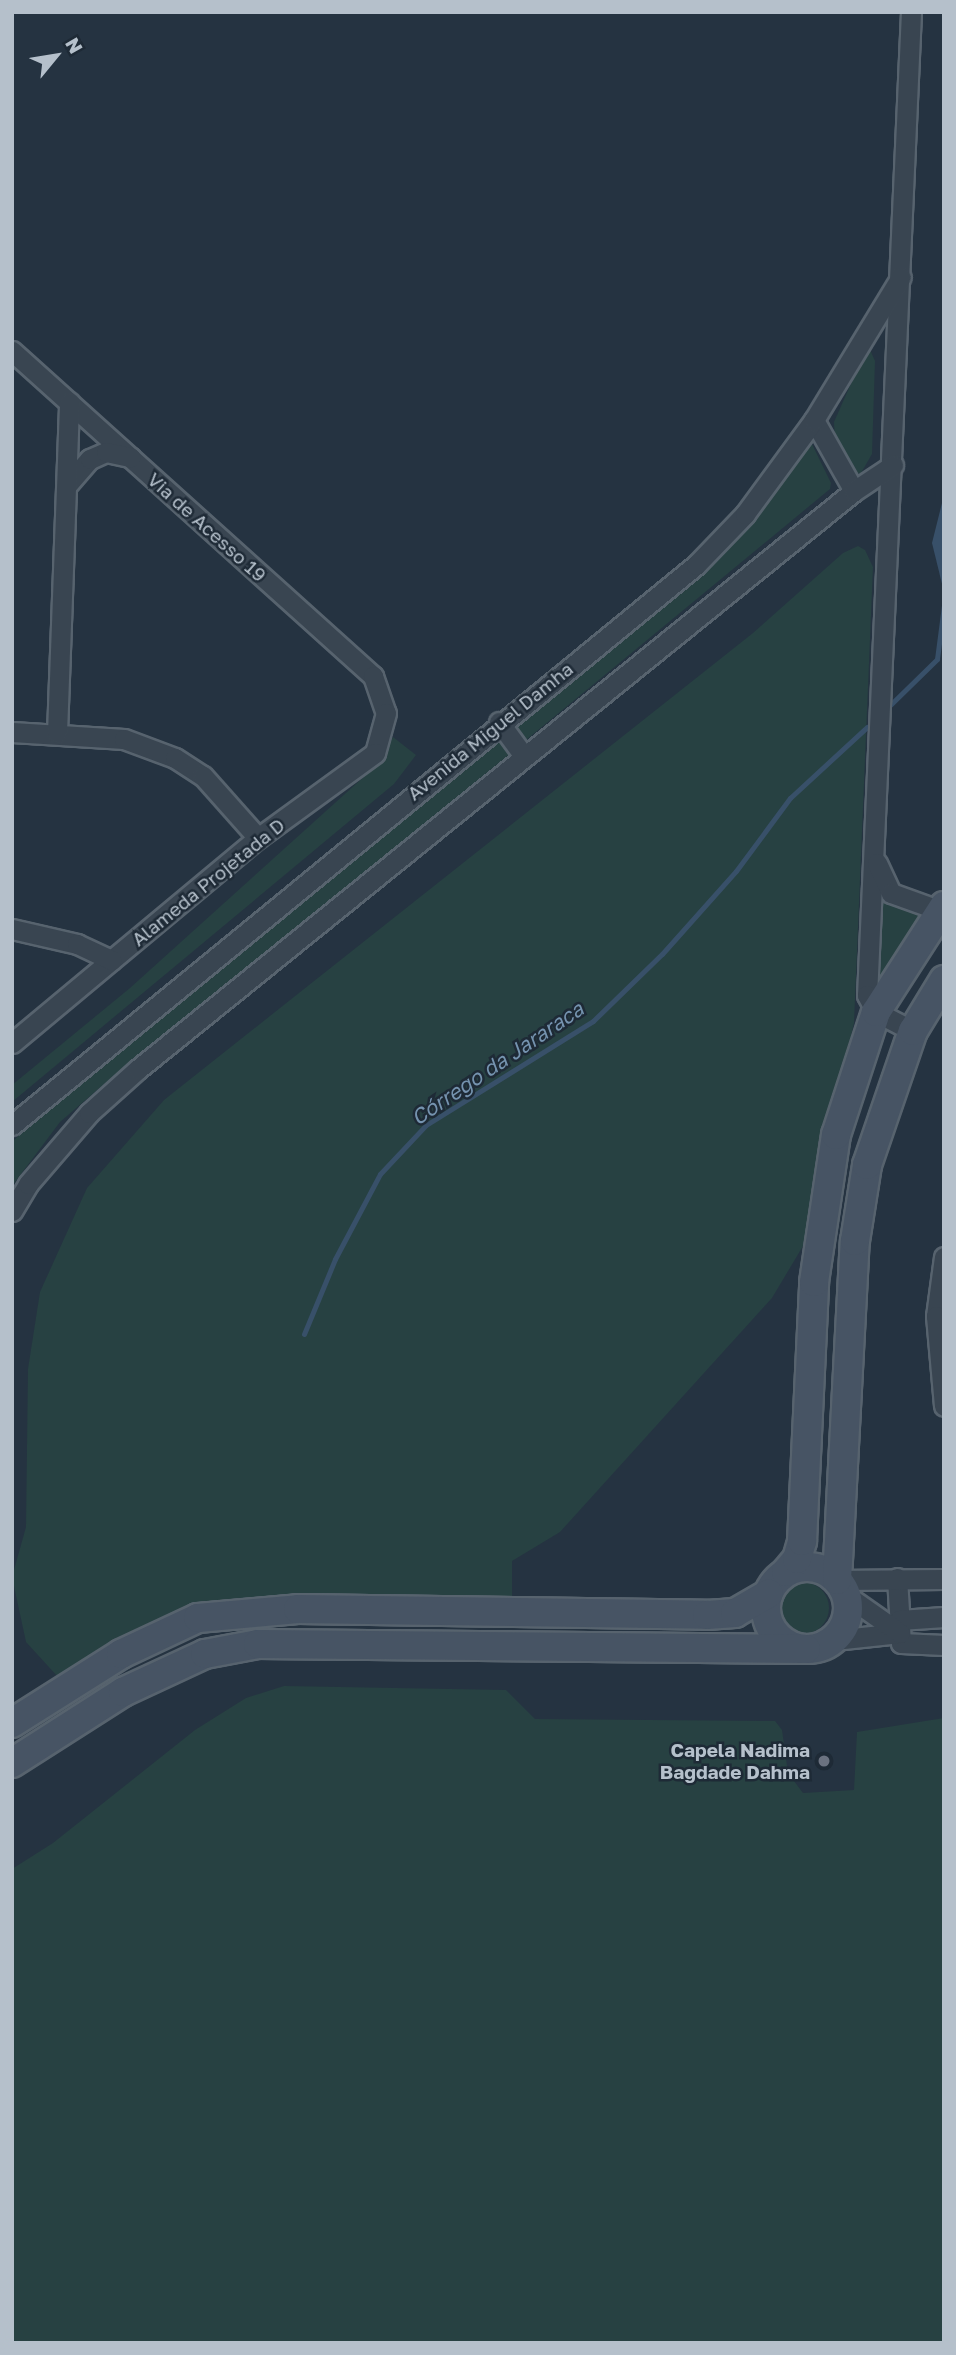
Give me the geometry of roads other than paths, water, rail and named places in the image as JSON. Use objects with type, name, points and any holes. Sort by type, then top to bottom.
[{"type":"street","points":[[911,12],[893,465],[867,995],[876,1012],[913,1031]]},
{"type":"street","name":"Avenida Miguel Damha","points":[[12,1125],[499,722],[696,565],[745,514],[814,420],[901,277]]},
{"type":"street","name":"Via de Acesso 19","points":[[12,351],[373,676],[386,713]]},
{"type":"street","points":[[57,733],[69,402]]},
{"type":"street","points":[[814,420],[854,491]]},
{"type":"street","points":[[68,484],[90,459],[107,452],[130,457]]},
{"type":"street","points":[[12,1211],[28,1184],[89,1113],[138,1069],[854,491],[893,465]]},
{"type":"street","name":"Alameda Projetada D","points":[[12,1044],[258,838],[375,753],[386,713]]},
{"type":"street","points":[[499,722],[524,756]]},
{"type":"street","points":[[12,732],[57,733],[124,740],[175,758],[202,776],[258,838]]},
{"type":"street","points":[[806,1649],[793,1647],[773,1631],[766,1606],[777,1583],[797,1559],[802,1541],[814,1282],[823,1203],[836,1135],[876,1012],[943,909],[891,893],[875,859]]},
{"type":"street","points":[[12,929],[77,944],[111,960]]},
{"type":"street","points":[[834,1640],[845,1624],[842,1587],[855,1241],[867,1165],[913,1031],[944,980]]},
{"type":"street","points":[[944,1257],[936,1316],[944,1406]]},
{"type":"street","points":[[12,1723],[121,1654],[198,1618],[298,1609],[707,1615],[734,1613],[777,1583],[813,1567],[900,1626]]},
{"type":"street","points":[[842,1587],[897,1578],[944,1579]]},
{"type":"street","points":[[897,1578],[901,1643],[944,1645]]},
{"type":"street","points":[[12,1763],[123,1692],[205,1654],[258,1644],[806,1649],[834,1640],[944,1617]]},
{"type":"water","points":[[944,495],[944,592],[932,543]]},
{"type":"waterway","name":"Córrego da Jararaca","points":[[885,710],[937,659],[944,605]]},
{"type":"waterway","name":"Córrego da Jararaca","points":[[304,1334],[335,1259],[380,1174],[426,1125],[593,1021],[662,954],[736,871],[790,798],[867,727]]},
{"type":"place","name":"Capela Nadima Bagdade Dahma","points":[[824,1761]]}]
